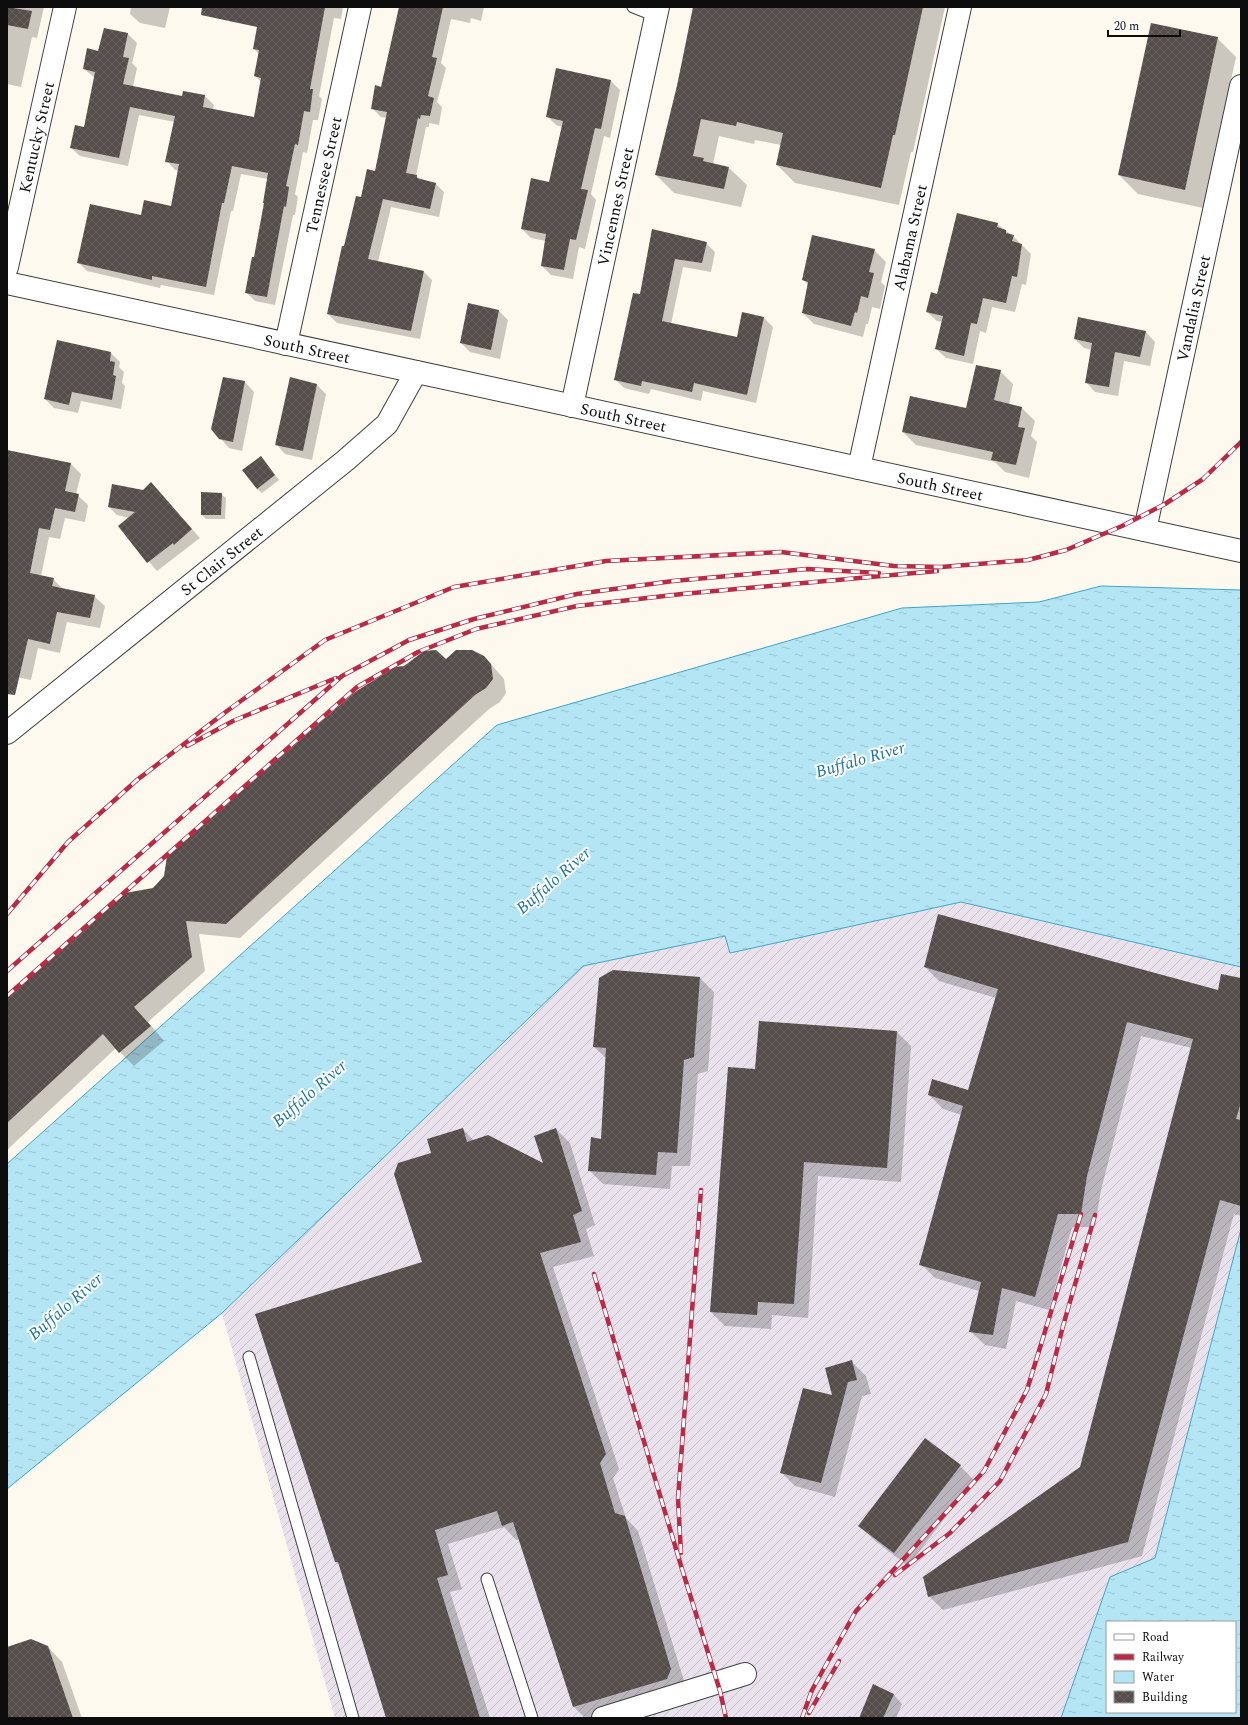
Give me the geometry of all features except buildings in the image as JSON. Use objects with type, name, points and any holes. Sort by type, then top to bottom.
[{"type":"street","name":"Kentucky Street","points":[[7,267],[65,7]]},
{"type":"street","name":"Tennessee Street","points":[[286,344],[360,7]]},
{"type":"street","name":"Alabama Street","points":[[859,468],[960,7]]},
{"type":"street","name":"Vincennes Street","points":[[572,406],[657,12]]},
{"type":"street","name":"Vandalia Street","points":[[1145,530],[1241,86]]},
{"type":"street","name":"South Street","points":[[7,283],[1241,551]]},
{"type":"street","name":"St Clair Street","points":[[7,734],[346,460],[388,424],[416,372]]},
{"type":"street","points":[[603,1718],[745,1674]]},
{"type":"lane","points":[[633,7],[657,12]]},
{"type":"lane","points":[[249,1357],[353,1718]]},
{"type":"lane","points":[[487,1579],[532,1718]]},
{"type":"shaded area","points":[[961,902],[1241,967],[1241,1229],[1155,1558],[1110,1577],[1061,1718],[335,1718],[222,1313],[583,966],[725,936],[730,953]]},
{"type":"water","name":"Buffalo River","points":[[1101,586],[1241,590],[1241,967],[961,902],[730,953],[725,936],[583,966],[222,1313],[7,1489],[7,1164],[497,725],[902,608],[1039,602]]},
{"type":"water","points":[[1241,1229],[1241,1718],[1061,1718],[1110,1577],[1155,1558]]},
{"type":"railway","points":[[7,914],[68,842],[137,780],[227,711],[325,640],[454,587],[606,561],[781,552],[894,566],[941,567],[1028,560],[1066,550],[1122,526],[1165,504],[1203,479],[1241,442]]},
{"type":"railway","points":[[7,971],[342,676],[409,640],[474,619],[577,594],[673,581],[807,569],[879,573]]},
{"type":"railway","points":[[7,996],[357,687],[418,652],[476,629],[577,606],[682,594],[937,571]]},
{"type":"railway","points":[[187,746],[233,721],[336,678]]},
{"type":"railway","points":[[681,1553],[678,1499],[701,1190]]},
{"type":"railway","points":[[802,1718],[812,1690],[856,1611],[984,1471],[1027,1390],[1081,1214]]},
{"type":"railway","points":[[895,1575],[950,1533],[1000,1481],[1046,1394],[1063,1326],[1095,1215]]},
{"type":"railway","points":[[594,1274],[720,1691],[726,1718]]},
{"type":"railway","points":[[809,1713],[839,1661]]}]
